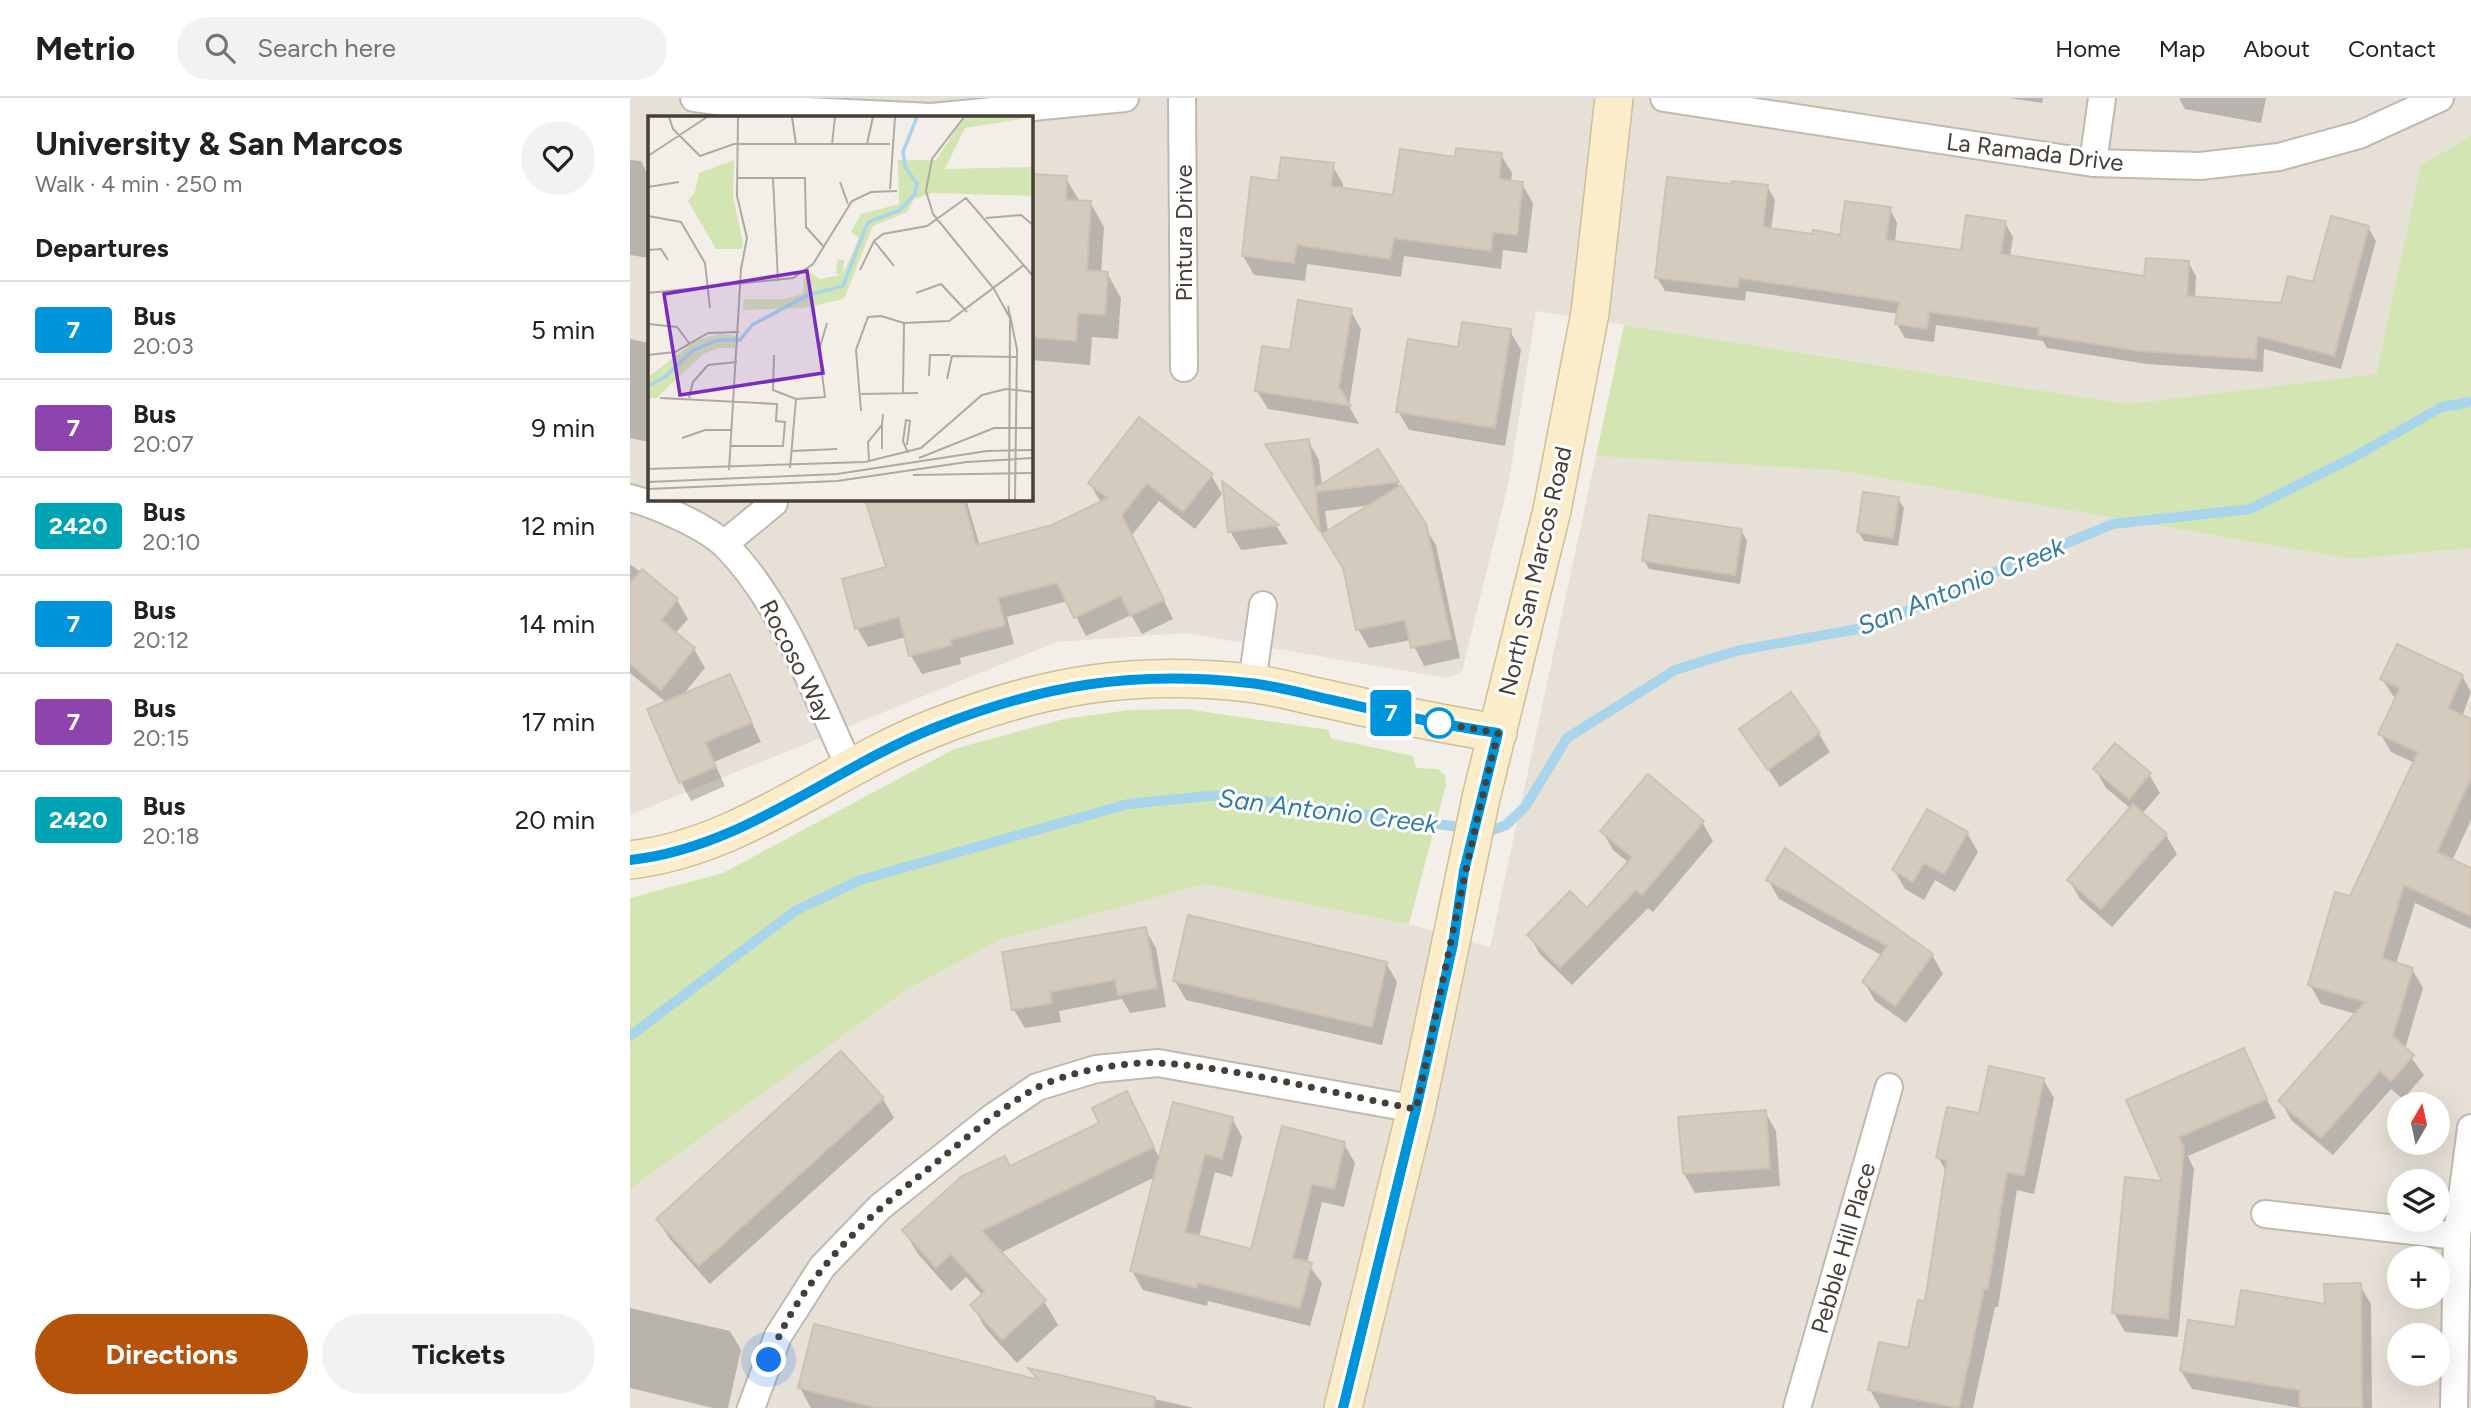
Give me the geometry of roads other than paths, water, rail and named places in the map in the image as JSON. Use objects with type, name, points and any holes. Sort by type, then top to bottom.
[{"type":"street","points":[[694,98],[784,110],[911,116]]},
{"type":"street","points":[[942,116],[1125,98]]},
{"type":"street","name":"Pintura Drive","points":[[1182,98],[1184,368]]},
{"type":"street","name":"North San Marcos Road","points":[[1343,1408],[1416,1109],[1453,944],[1464,871],[1552,510],[1590,313],[1614,98]]},
{"type":"street","name":"La Ramada Drive","points":[[1664,98],[2093,163],[2200,166],[2279,157],[2358,135],[2440,98]]},
{"type":"street","points":[[2093,163],[2102,98]]},
{"type":"street","name":"Rocoso Way","points":[[630,498],[659,506],[724,544],[771,603],[850,768]]},
{"type":"street","points":[[724,544],[774,503]]},
{"type":"street","points":[[1252,683],[1263,605]]},
{"type":"street","points":[[630,860],[657,857],[765,817],[850,768],[932,728],[1025,695],[1104,680],[1170,677],[1252,683],[1498,733]]},
{"type":"street","points":[[751,1408],[778,1336],[822,1267],[880,1207],[993,1117],[1037,1087],[1096,1069],[1158,1063],[1416,1109]]},
{"type":"street","name":"Pebble Hill Place","points":[[1797,1408],[1889,1087]]},
{"type":"street","points":[[2454,1408],[2458,1236],[2471,1128]]},
{"type":"street","points":[[2265,1214],[2458,1236]]},
{"type":"waterway","name":"San Antonio Creek","points":[[1481,830],[1490,831],[1506,825],[1525,807],[1567,738],[1675,670],[1736,651],[1874,626],[1973,581],[2113,524],[2250,509],[2352,458],[2442,407],[2471,402]]},
{"type":"waterway","name":"San Antonio Creek","points":[[630,1036],[795,911],[860,880],[1128,804],[1219,795],[1467,828]]}]
